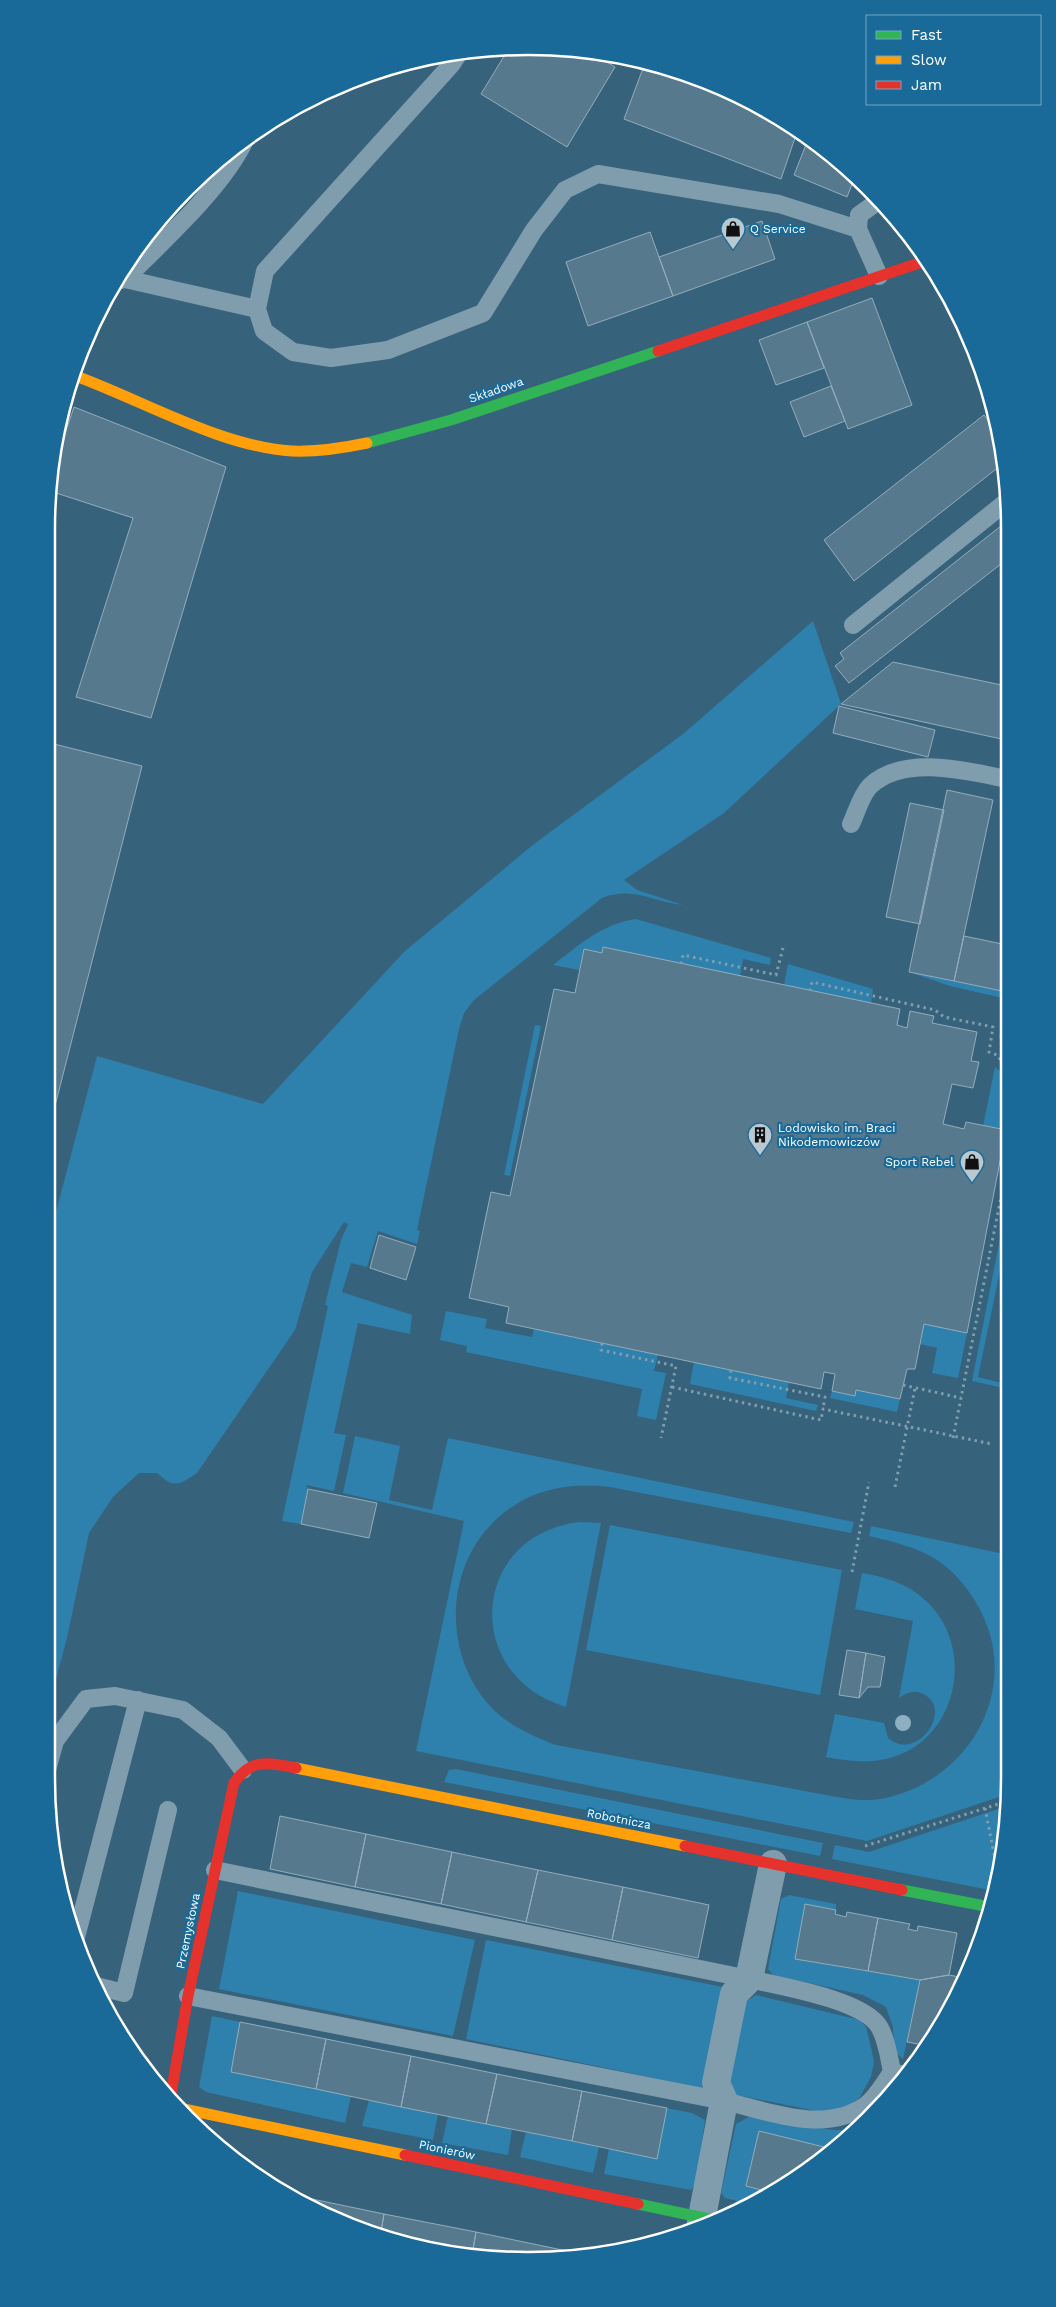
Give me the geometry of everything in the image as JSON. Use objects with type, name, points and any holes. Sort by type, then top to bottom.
[{"type":"street","name":"Składowa","points":[[79,378],[140,404],[237,441],[293,451],[330,448],[377,440],[428,427],[919,263]]},
{"type":"street","name":"Robotnicza","points":[[243,1770],[258,1763],[268,1763],[984,1906]]},
{"type":"street","name":"Przemysłowa","points":[[172,2091],[188,1996],[234,1783],[243,1770]]},
{"type":"street","points":[[704,2218],[724,2101],[716,2083],[734,1994],[749,1979],[773,1864]]},
{"type":"street","name":"Pionierów","points":[[192,2111],[702,2219]]},
{"type":"lane","points":[[453,61],[265,272],[257,309],[264,331],[293,352],[331,358],[388,350],[483,313],[534,230],[565,190],[598,174],[779,204],[858,229]]},
{"type":"lane","points":[[133,268],[186,216],[238,154]]},
{"type":"lane","points":[[873,205],[859,215],[858,229],[879,276]]},
{"type":"lane","points":[[125,281],[257,309]]},
{"type":"lane","points":[[853,625],[1000,507]]},
{"type":"lane","points":[[851,824],[869,787],[894,772],[940,766],[1001,778]]},
{"type":"lane","points":[[55,1741],[86,1699],[115,1696],[183,1710],[219,1738],[243,1770]]},
{"type":"lane","points":[[79,1927],[138,1700]]},
{"type":"lane","points":[[104,1988],[124,1992],[168,1810]]},
{"type":"lane","points":[[188,1996],[724,2101],[812,2121],[840,2119],[866,2105],[898,2073],[880,2027],[871,2016],[834,2000],[749,1979],[215,1870]]},
{"type":"path","points":[[681,964],[683,955],[776,975],[782,948]]},
{"type":"path","points":[[810,990],[812,982],[935,1010],[944,1017],[993,1027],[989,1052],[997,1055],[1001,1060]]},
{"type":"path","points":[[953,1438],[1001,1197]]},
{"type":"path","points":[[602,1343],[601,1350],[676,1366],[662,1438]]},
{"type":"path","points":[[672,1388],[821,1420],[825,1397],[730,1378],[731,1370]]},
{"type":"path","points":[[903,1385],[961,1398]]},
{"type":"path","points":[[895,1487],[916,1388]]},
{"type":"path","points":[[823,1409],[953,1438],[992,1444]]},
{"type":"path","points":[[852,1572],[869,1482]]},
{"type":"path","points":[[859,1844],[868,1846],[1000,1803]]},
{"type":"path","points":[[985,1808],[995,1855]]},
{"type":"shaded area","points":[[813,621],[841,704],[724,813],[624,880],[637,890],[683,905],[634,894],[613,895],[602,898],[474,1000],[464,1013],[417,1230],[420,1231],[417,1244],[378,1231],[367,1267],[351,1263],[342,1292],[412,1315],[410,1334],[358,1323],[334,1433],[346,1435],[334,1491],[306,1485],[308,1489],[301,1524],[282,1521],[328,1306],[325,1305],[341,1240],[348,1224],[344,1222],[312,1272],[295,1330],[197,1473],[177,1484],[168,1481],[157,1473],[139,1473],[113,1497],[89,1533],[67,1638],[55,1683],[55,1216],[97,1056],[263,1104],[405,951],[534,844],[683,734]]},
{"type":"shaded area","points":[[636,919],[771,958],[770,965],[743,959],[740,976],[603,947],[602,953],[584,949],[579,970],[553,965],[602,930],[612,925]]},
{"type":"shaded area","points":[[788,964],[873,989],[871,1003],[784,985]]},
{"type":"shaded area","points":[[909,972],[1001,991],[1001,998],[950,986]]},
{"type":"shaded area","points":[[535,1025],[541,1026],[510,1176],[504,1175]]},
{"type":"shaded area","points":[[995,1067],[1001,1074],[1001,1129],[983,1126]]},
{"type":"shaded area","points":[[1001,1234],[1001,1266],[978,1377],[1001,1383],[1001,1387],[972,1381]]},
{"type":"shaded area","points":[[446,1311],[487,1319],[485,1328],[532,1337],[534,1329],[658,1355],[654,1371],[666,1373],[656,1420],[637,1416],[642,1389],[466,1352],[467,1346],[440,1340]]},
{"type":"shaded area","points":[[924,1324],[967,1333],[958,1378],[932,1373],[937,1348],[920,1344]]},
{"type":"shaded area","points":[[694,1362],[789,1382],[786,1398],[818,1405],[816,1411],[690,1384]]},
{"type":"shaded area","points":[[856,1390],[900,1399],[897,1412],[830,1398],[832,1391],[854,1396]]},
{"type":"shaded area","points":[[355,1436],[400,1446],[389,1500],[432,1510],[448,1438],[854,1522],[851,1533],[610,1487],[571,1486],[559,1488],[523,1500],[490,1526],[473,1549],[462,1575],[456,1602],[457,1630],[462,1658],[474,1684],[498,1714],[522,1730],[556,1745],[861,1800],[885,1798],[916,1787],[944,1770],[966,1748],[982,1722],[992,1693],[995,1663],[989,1632],[975,1601],[950,1570],[923,1552],[888,1540],[869,1536],[871,1526],[1001,1553],[1000,1797],[867,1841],[416,1751],[464,1521],[343,1493]]},
{"type":"shaded area","points":[[580,1522],[601,1523],[566,1707],[532,1690],[508,1666],[495,1638],[492,1607],[500,1577],[517,1551],[544,1532]]},
{"type":"shaded area","points":[[610,1525],[842,1570],[820,1695],[586,1650]]},
{"type":"shaded area","points":[[862,1573],[879,1576],[895,1582],[917,1593],[924,1599],[941,1618],[951,1641],[955,1665],[953,1689],[945,1711],[932,1732],[913,1748],[890,1758],[850,1761],[826,1757],[835,1714],[884,1723],[888,1738],[899,1744],[911,1744],[921,1739],[929,1730],[934,1720],[935,1709],[931,1700],[921,1693],[910,1692],[899,1698],[913,1621],[855,1609]]},
{"type":"shaded area","points":[[456,1769],[823,1843],[820,1856],[444,1782],[449,1770]]},
{"type":"shaded area","points":[[1000,1808],[997,1841],[988,1890],[832,1859],[835,1845],[869,1852]]},
{"type":"shaded area","points":[[238,1891],[475,1940],[453,2036],[219,1989]]},
{"type":"shaded area","points":[[789,1895],[836,1904],[836,1910],[805,1904],[795,1959],[920,1980],[903,2059],[894,2051],[893,2027],[886,2007],[863,1995],[773,1975],[768,1969],[781,1899]]},
{"type":"shaded area","points":[[486,1940],[723,1987],[702,2088],[466,2039]]},
{"type":"shaded area","points":[[756,1995],[860,2020],[866,2027],[874,2062],[871,2077],[860,2097],[846,2109],[826,2113],[732,2094],[725,2081],[742,2004]]},
{"type":"shaded area","points":[[212,2016],[240,2022],[231,2072],[351,2096],[345,2123],[206,2092],[199,2087]]},
{"type":"shaded area","points":[[369,2100],[438,2114],[433,2140],[362,2126]]},
{"type":"shaded area","points":[[667,2108],[692,2113],[705,2120],[696,2183],[691,2190],[604,2174],[609,2149],[657,2158]]},
{"type":"shaded area","points":[[448,2116],[512,2129],[508,2155],[442,2143]]},
{"type":"shaded area","points":[[749,2117],[760,2117],[833,2130],[845,2130],[825,2147],[759,2131],[746,2186],[762,2190],[740,2202],[725,2198],[721,2193],[736,2124]]},
{"type":"shaded area","points":[[526,2132],[599,2147],[593,2173],[520,2157]]},
{"type":"building","points":[[504,56],[559,56],[590,59],[607,62],[615,67],[567,147],[481,94]]},
{"type":"building","points":[[643,69],[709,91],[764,118],[795,138],[781,179],[624,119]]},
{"type":"building","points":[[806,146],[840,172],[852,184],[847,197],[794,175]]},
{"type":"building","points":[[762,221],[775,259],[673,296],[659,257]]},
{"type":"building","points":[[650,232],[673,296],[588,326],[566,262]]},
{"type":"building","points":[[872,298],[912,405],[848,429],[807,322]]},
{"type":"building","points":[[807,322],[824,368],[776,385],[759,340]]},
{"type":"building","points":[[831,386],[845,421],[804,437],[790,402]]},
{"type":"building","points":[[74,407],[226,467],[151,718],[76,697],[133,518],[56,493],[64,438]]},
{"type":"building","points":[[984,415],[988,421],[997,468],[854,581],[824,540]]},
{"type":"building","points":[[1001,526],[1001,564],[849,683],[835,666],[844,659],[840,653]]},
{"type":"building","points":[[893,662],[1001,685],[1001,739],[841,704]]},
{"type":"building","points":[[839,706],[935,730],[928,757],[833,733]]},
{"type":"building","points":[[55,744],[142,766],[55,1106]]},
{"type":"building","points":[[947,790],[993,800],[954,981],[909,972]]},
{"type":"building","points":[[910,803],[944,810],[920,924],[886,917]]},
{"type":"building","points":[[964,936],[1001,944],[1001,991],[954,981]]},
{"type":"building","name":"Lodowisko im. Braci Nikodemowiczów","points":[[603,947],[900,1009],[897,1025],[907,1028],[910,1011],[934,1016],[932,1023],[977,1032],[971,1061],[979,1062],[973,1088],[952,1084],[943,1124],[964,1129],[966,1122],[1001,1129],[1001,1156],[967,1333],[924,1324],[915,1369],[907,1369],[900,1399],[856,1390],[855,1396],[832,1391],[835,1374],[824,1372],[821,1389],[506,1323],[509,1307],[469,1298],[491,1192],[510,1196],[554,989],[575,993],[584,949],[602,953]]},
{"type":"building","points":[[379,1235],[416,1247],[406,1280],[370,1268]]},
{"type":"building","points":[[308,1489],[377,1503],[369,1538],[301,1524]]},
{"type":"building","points":[[847,1650],[866,1653],[859,1698],[839,1695]]},
{"type":"building","points":[[866,1653],[885,1657],[880,1687],[868,1687],[859,1698]]},
{"type":"building","points":[[280,1816],[366,1834],[355,1887],[270,1869]]},
{"type":"building","points":[[366,1834],[452,1852],[441,1904],[355,1887]]},
{"type":"building","points":[[452,1852],[538,1870],[526,1922],[441,1904]]},
{"type":"building","points":[[538,1870],[623,1887],[612,1940],[526,1922]]},
{"type":"building","points":[[623,1887],[709,1905],[698,1958],[612,1940]]},
{"type":"building","points":[[805,1904],[836,1910],[835,1914],[846,1917],[847,1912],[878,1918],[868,1971],[795,1959]]},
{"type":"building","points":[[878,1918],[910,1924],[908,1929],[917,1931],[918,1926],[957,1933],[949,1975],[920,1980],[868,1971]]},
{"type":"building","points":[[949,1975],[957,1977],[938,2015],[919,2044],[907,2042],[920,1980]]},
{"type":"building","points":[[240,2022],[326,2039],[316,2089],[231,2072]]},
{"type":"building","points":[[326,2039],[411,2056],[401,2107],[316,2089]]},
{"type":"building","points":[[411,2056],[497,2074],[486,2124],[401,2107]]},
{"type":"building","points":[[497,2074],[582,2091],[572,2141],[486,2124]]},
{"type":"building","points":[[582,2091],[667,2108],[657,2159],[572,2141]]},
{"type":"building","points":[[759,2131],[825,2147],[791,2172],[762,2190],[746,2186]]},
{"type":"building","points":[[310,2199],[384,2214],[382,2229],[347,2216]]},
{"type":"building","points":[[384,2214],[476,2232],[473,2249],[436,2243],[382,2229]]},
{"type":"building","points":[[476,2232],[564,2250],[528,2252],[473,2249]]},
{"type":"traffic: fast","points":[[367,443],[451,420],[658,351]]},
{"type":"traffic: fast","points":[[902,1890],[984,1906]]},
{"type":"traffic: fast","points":[[638,2204],[704,2218]]},
{"type":"traffic: slow","points":[[80,378],[209,432],[265,448],[311,451],[367,443]]},
{"type":"traffic: slow","points":[[296,1768],[685,1846]]},
{"type":"traffic: slow","points":[[192,2111],[405,2155]]},
{"type":"traffic: jam","points":[[658,351],[919,263]]},
{"type":"traffic: jam","points":[[172,2091],[188,1996],[234,1783],[247,1769],[262,1764],[296,1768]]},
{"type":"traffic: jam","points":[[685,1846],[902,1890]]},
{"type":"traffic: jam","points":[[405,2155],[638,2204]]},
{"type":"place","name":"Q Service","points":[[733,250]]},
{"type":"place","name":"Lodowisko im. Braci Nikodemowiczów","points":[[760,1156]]},
{"type":"place","name":"Sport Rebel","points":[[972,1183]]}]
